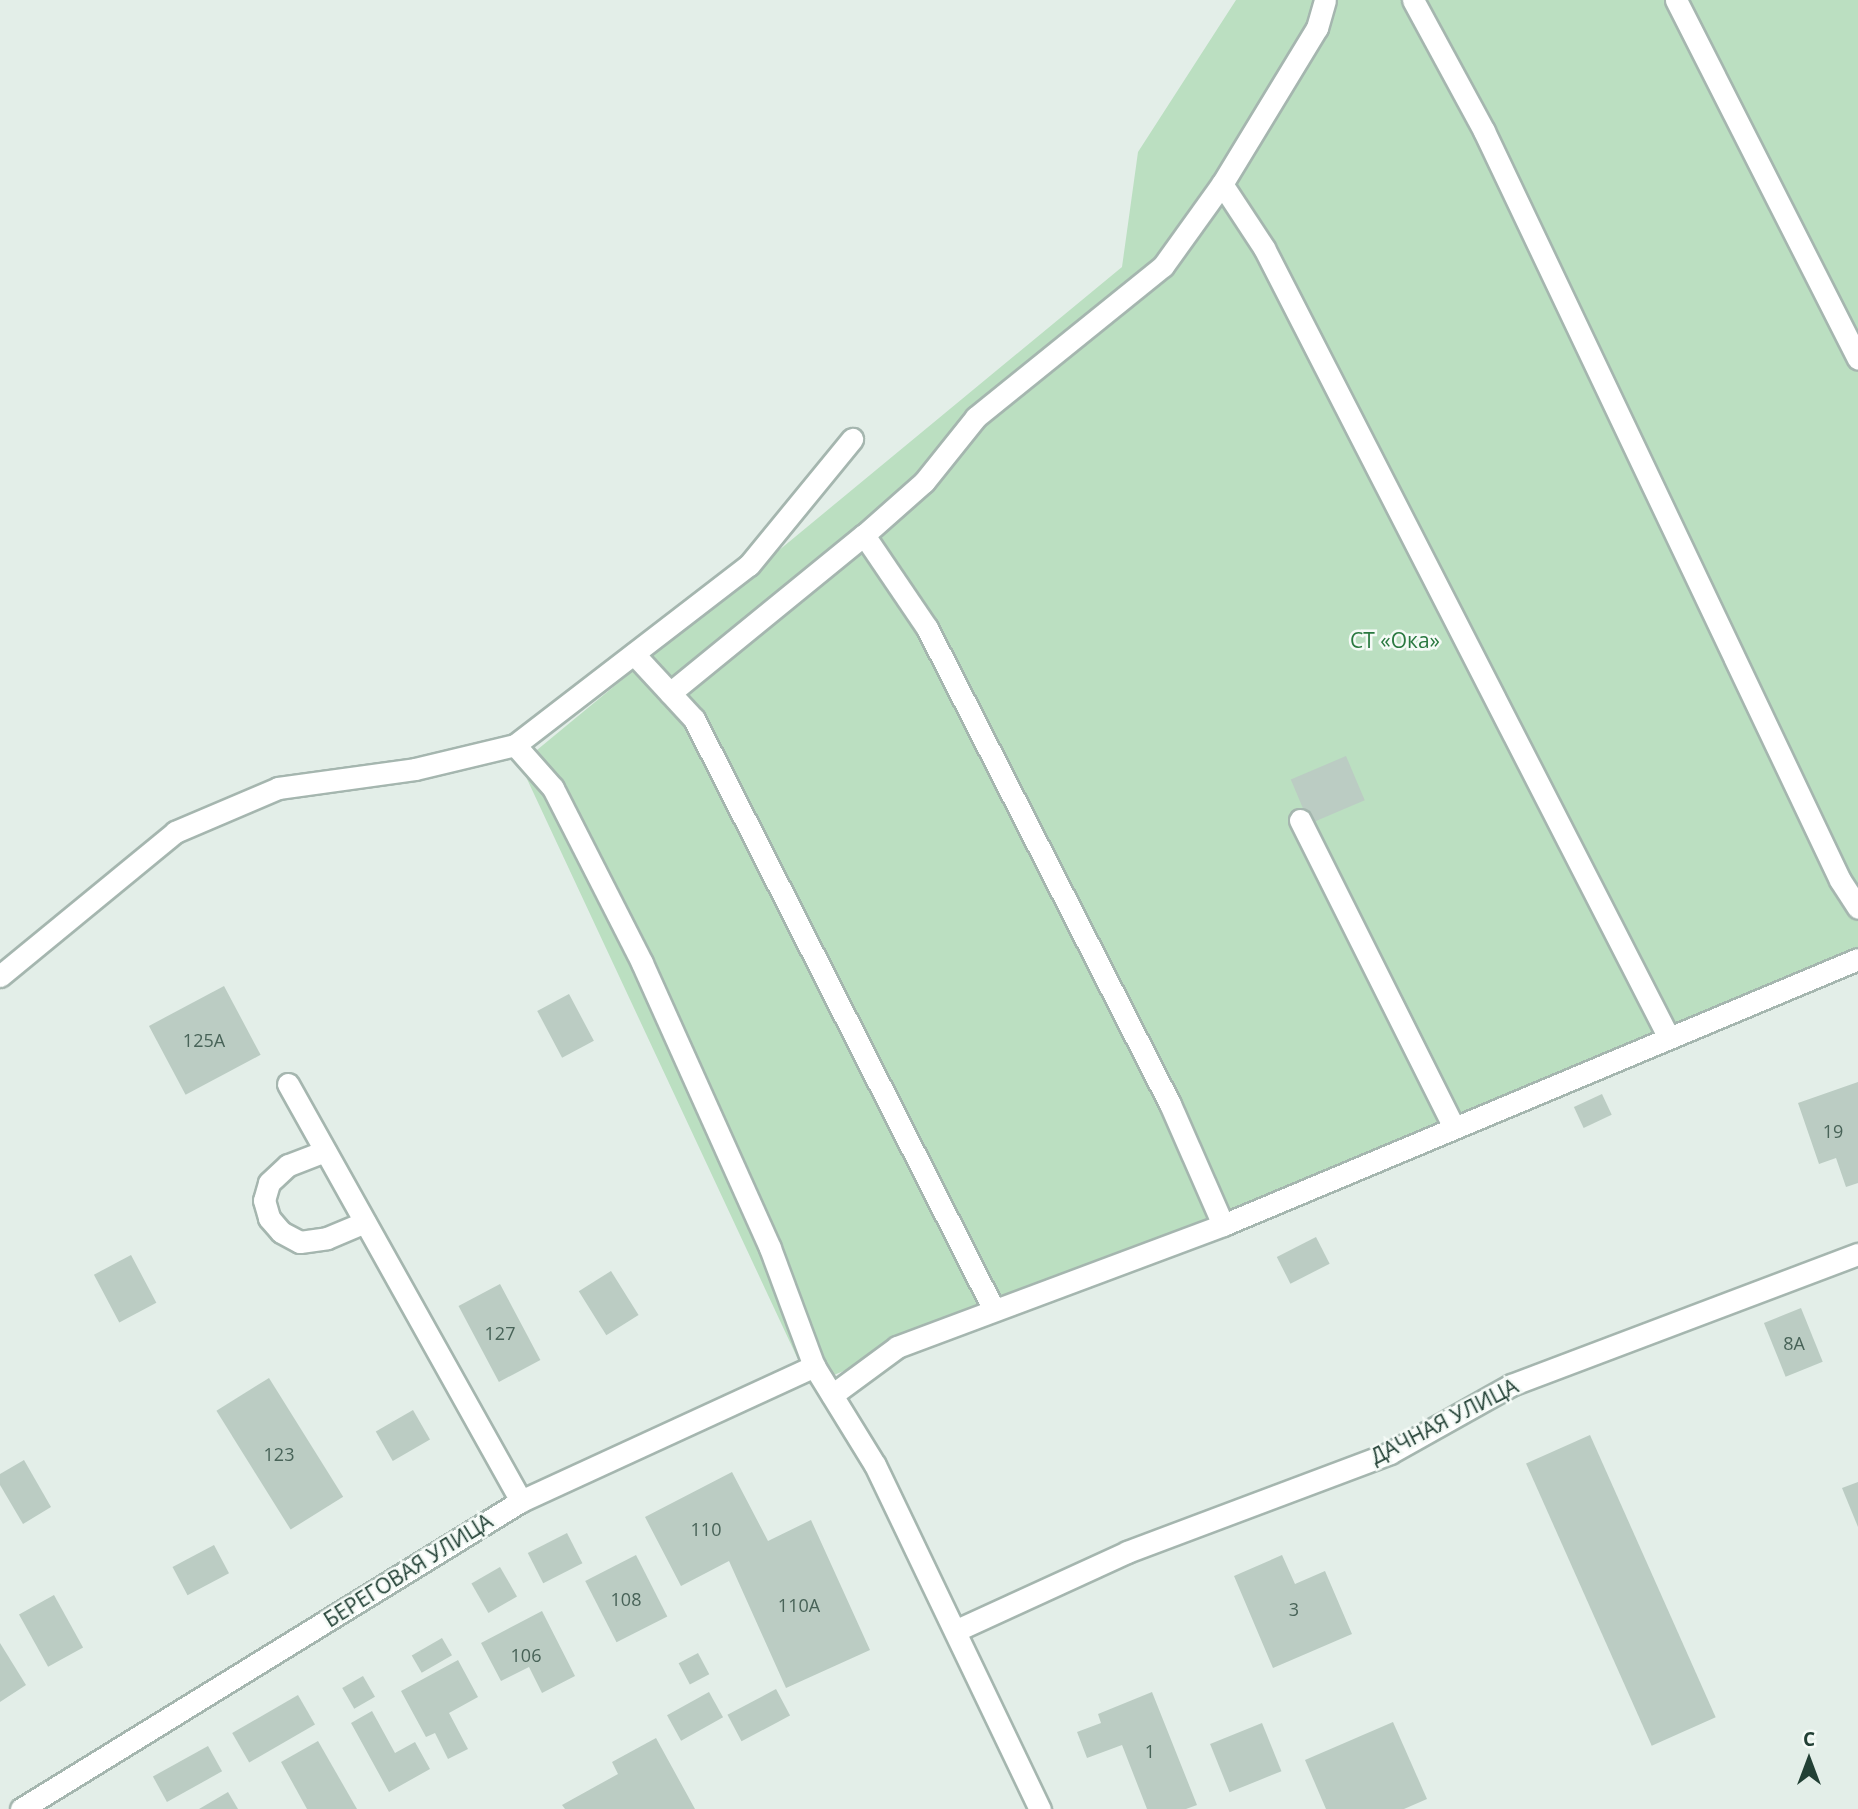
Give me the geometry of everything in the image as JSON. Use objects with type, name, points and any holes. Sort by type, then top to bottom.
[{"type":"street","points":[[670,693],[864,535],[924,482],[976,417],[1163,266],[1222,184],[1317,28],[1325,0]]},
{"type":"street","points":[[1413,0],[1484,131],[1840,880],[1858,908]]},
{"type":"street","points":[[1676,0],[1858,359]]},
{"type":"street","points":[[1222,184],[1264,248],[1668,1035]]},
{"type":"street","points":[[0,976],[175,832],[278,788],[415,769],[514,745],[749,565],[852,439]]},
{"type":"street","points":[[864,535],[927,628],[1170,1104],[1223,1225]]},
{"type":"street","points":[[634,654],[694,719],[994,1310]]},
{"type":"street","points":[[514,745],[552,788],[642,963],[770,1248],[814,1366],[875,1465],[957,1630],[1040,1809]]},
{"type":"street","points":[[1300,820],[1453,1125]]},
{"type":"street","points":[[832,1395],[897,1347],[1223,1225],[1453,1125],[1858,959]]},
{"type":"street","points":[[288,1084],[520,1501]]},
{"type":"street","points":[[325,1151],[288,1165],[270,1183],[264,1200],[269,1218],[281,1232],[300,1242],[327,1238],[365,1222]]},
{"type":"street","name":"ДАЧНАЯ УЛИЦА","points":[[957,1630],[1127,1552],[1390,1453],[1511,1385],[1858,1254]]},
{"type":"street","name":"БЕРЕГОВАЯ УЛИЦА","points":[[21,1809],[520,1501],[814,1366]]},
{"type":"green space","name":"СТ «Ока»","points":[[1236,0],[1858,0],[1858,948],[810,1385],[520,764],[1122,267],[1138,152]]},
{"type":"building","points":[[1346,756],[1365,800],[1310,824],[1291,779]]},
{"type":"building","points":[[224,986],[261,1055],[186,1095],[149,1026]]},
{"type":"building","points":[[569,994],[594,1041],[562,1058],[537,1011]]},
{"type":"building","points":[[1858,1082],[1858,1183],[1846,1187],[1836,1158],[1819,1164],[1798,1103]]},
{"type":"building","points":[[1602,1094],[1612,1115],[1584,1128],[1574,1107]]},
{"type":"building","points":[[1316,1237],[1330,1264],[1290,1284],[1277,1257]]},
{"type":"building","points":[[131,1255],[156,1303],[119,1322],[94,1275]]},
{"type":"building","points":[[611,1271],[639,1315],[606,1335],[579,1291]]},
{"type":"building","points":[[500,1284],[540,1360],[499,1382],[459,1306]]},
{"type":"building","points":[[1801,1308],[1823,1362],[1786,1377],[1764,1323]]},
{"type":"building","points":[[269,1378],[343,1497],[291,1530],[216,1411]]},
{"type":"building","points":[[413,1410],[430,1439],[393,1461],[376,1432]]},
{"type":"building","points":[[1590,1435],[1716,1717],[1652,1746],[1526,1463]]},
{"type":"building","points":[[24,1460],[51,1507],[23,1524],[0,1485],[0,1474]]},
{"type":"building","points":[[732,1472],[768,1541],[811,1520],[870,1650],[786,1688],[729,1561],[681,1586],[645,1517]]},
{"type":"building","points":[[1858,1482],[1858,1527],[1842,1488]]},
{"type":"building","points":[[567,1533],[582,1563],[543,1583],[528,1553]]},
{"type":"building","points":[[214,1545],[229,1573],[188,1595],[173,1567]]},
{"type":"building","points":[[636,1555],[667,1616],[617,1642],[585,1581]]},
{"type":"building","points":[[1282,1555],[1295,1584],[1325,1571],[1352,1634],[1273,1668],[1234,1576]]},
{"type":"building","points":[[500,1567],[517,1596],[488,1613],[471,1583]]},
{"type":"building","points":[[54,1595],[83,1647],[48,1667],[19,1614]]},
{"type":"building","points":[[542,1611],[575,1676],[542,1693],[529,1667],[501,1681],[481,1643]]},
{"type":"building","points":[[442,1638],[452,1655],[422,1673],[412,1656]]},
{"type":"building","points":[[0,1643],[26,1685],[0,1702]]},
{"type":"building","points":[[698,1653],[709,1674],[690,1685],[679,1663]]},
{"type":"building","points":[[458,1660],[478,1697],[449,1713],[468,1749],[448,1759],[435,1733],[426,1737],[401,1691]]},
{"type":"building","points":[[363,1676],[375,1697],[354,1709],[342,1688]]},
{"type":"building","points":[[776,1689],[790,1715],[742,1741],[727,1715]]},
{"type":"building","points":[[709,1692],[723,1717],[681,1741],[667,1715]]},
{"type":"building","points":[[1152,1692],[1197,1805],[1186,1809],[1147,1809],[1122,1745],[1087,1758],[1077,1732],[1101,1723],[1098,1714]]},
{"type":"building","points":[[298,1695],[315,1724],[249,1762],[232,1733]]},
{"type":"building","points":[[372,1711],[395,1753],[415,1742],[430,1769],[389,1792],[351,1723]]},
{"type":"building","points":[[1393,1722],[1427,1799],[1404,1809],[1326,1809],[1305,1760]]},
{"type":"building","points":[[1262,1723],[1281,1771],[1230,1792],[1210,1744]]},
{"type":"building","points":[[656,1738],[695,1809],[565,1809],[562,1805],[618,1774],[612,1762]]},
{"type":"building","points":[[318,1741],[357,1809],[307,1809],[281,1762]]},
{"type":"building","points":[[208,1746],[222,1771],[167,1802],[153,1777]]},
{"type":"building","points":[[228,1792],[238,1809],[199,1809]]}]
